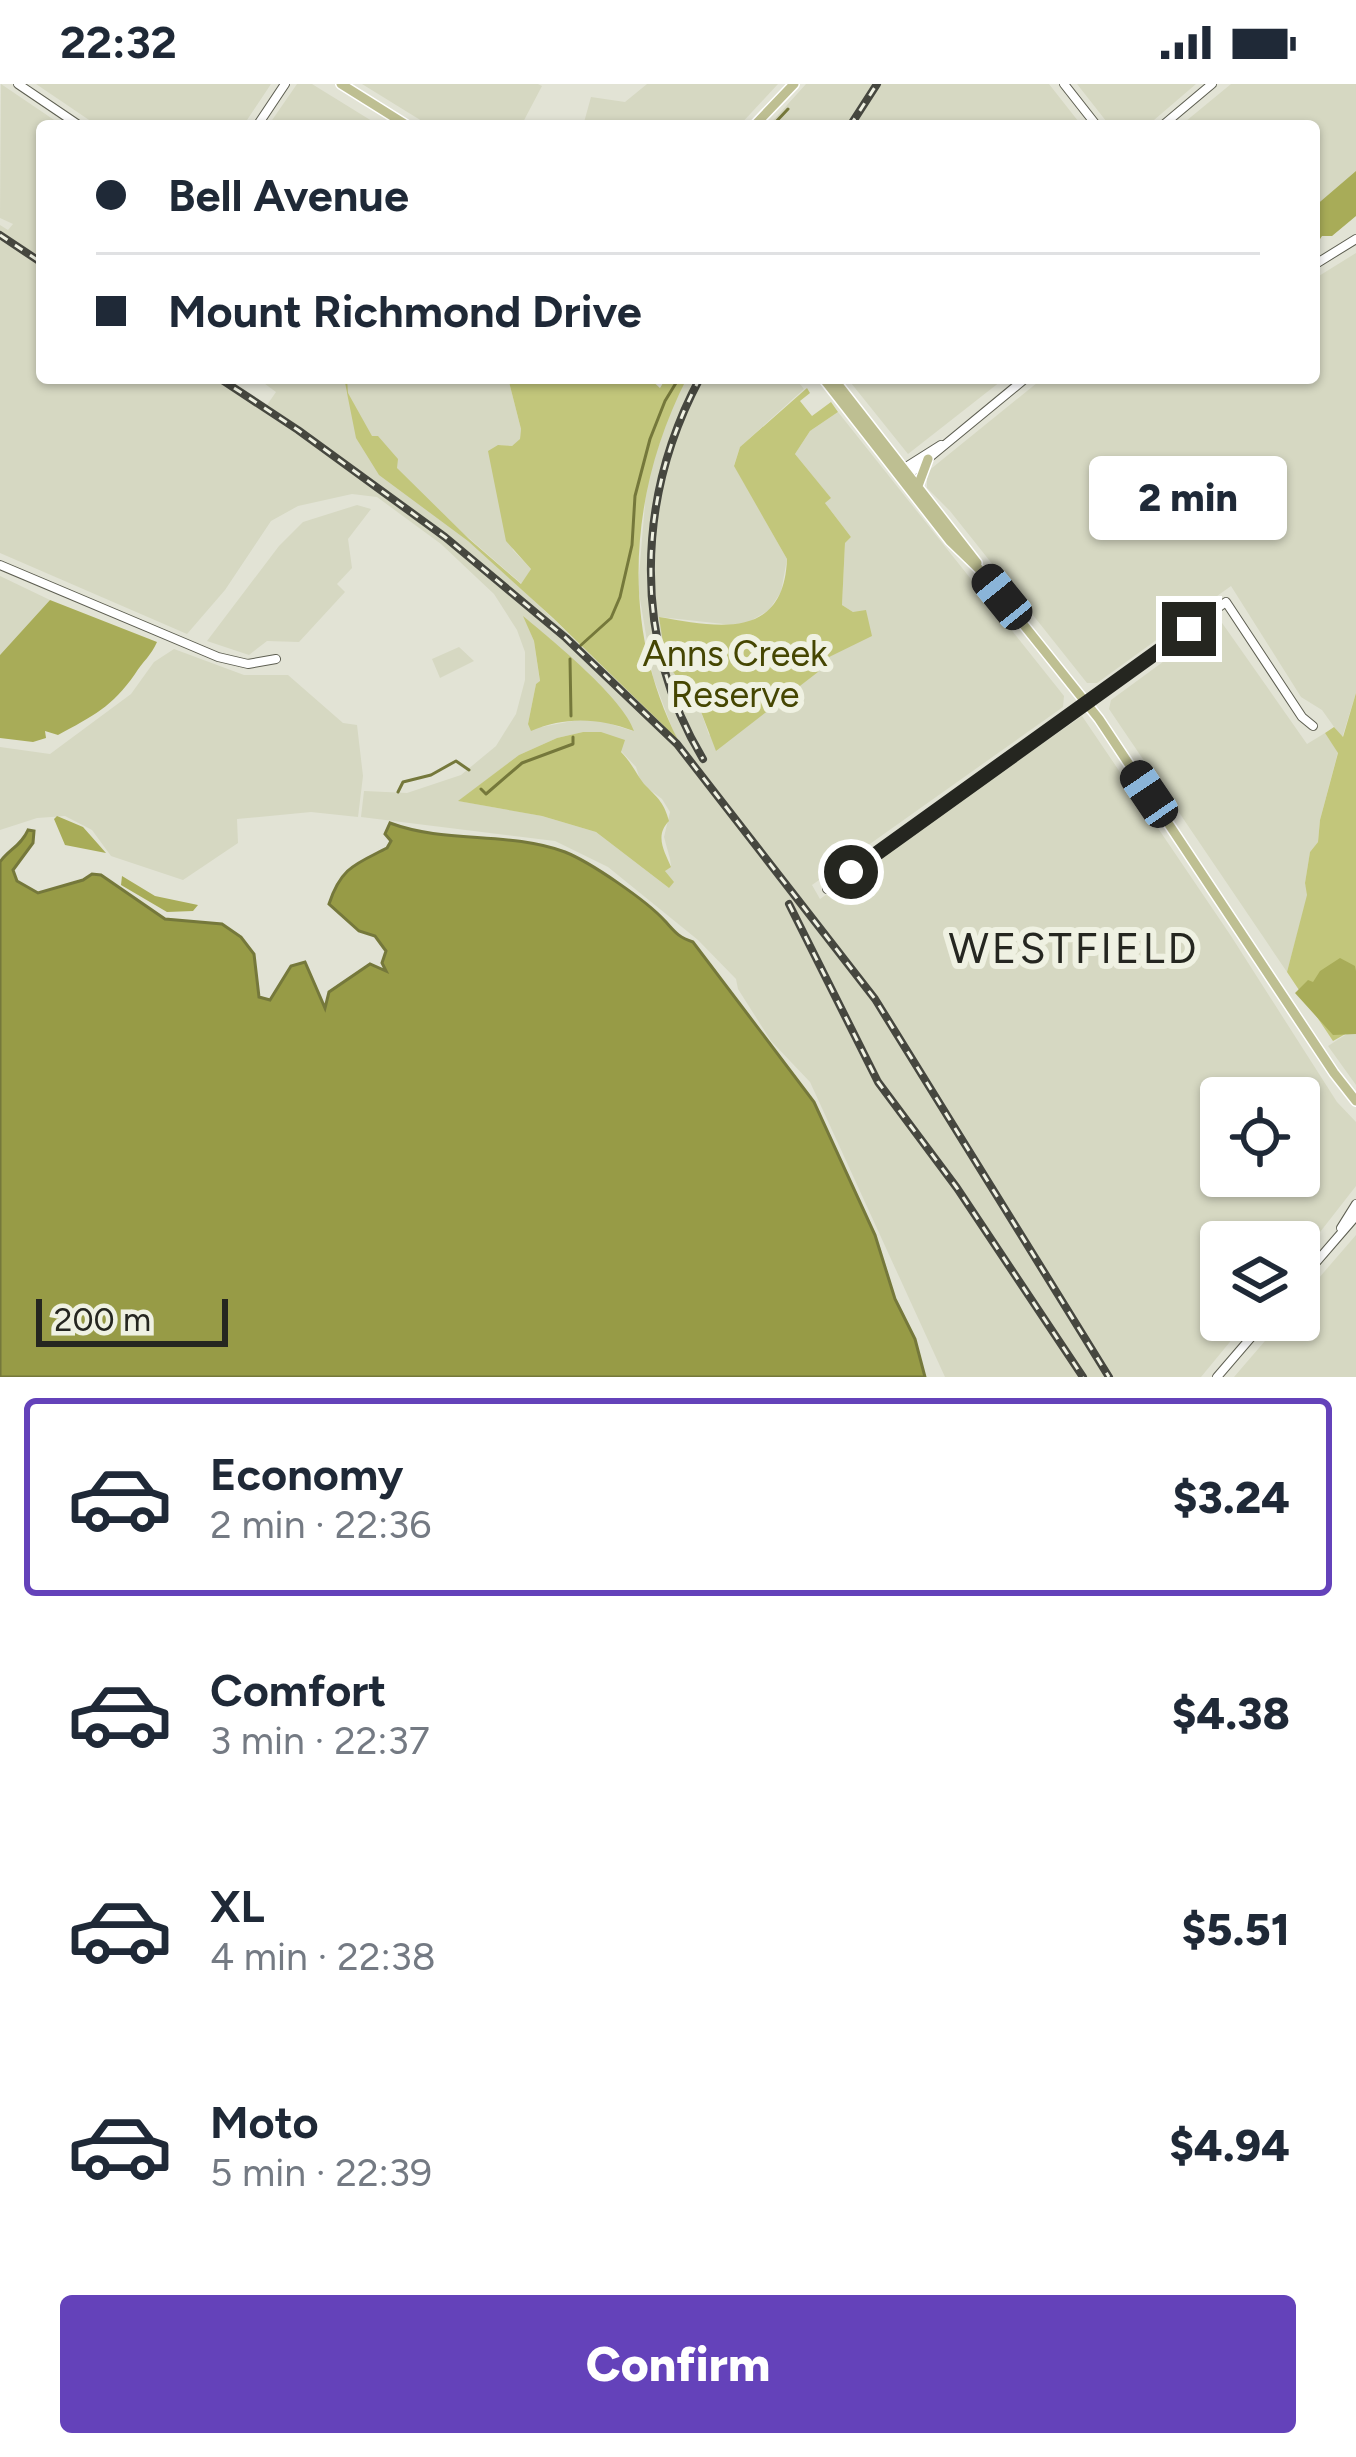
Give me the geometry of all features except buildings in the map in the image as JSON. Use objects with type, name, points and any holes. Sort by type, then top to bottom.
[{"type":"main road","points":[[341,84],[398,120]]},
{"type":"main road","points":[[760,120],[794,84]]},
{"type":"main road","points":[[828,384],[918,486],[1086,704],[1356,1101]]},
{"type":"main road","points":[[837,384],[950,541],[980,569]]},
{"type":"main road","points":[[918,486],[928,459]]},
{"type":"street","points":[[18,84],[71,120]]},
{"type":"street","points":[[261,120],[285,84]]},
{"type":"street","points":[[1064,84],[1092,120]]},
{"type":"street","points":[[1169,120],[1212,84]]},
{"type":"street","points":[[1320,261],[1356,239]]},
{"type":"street","points":[[903,474],[1019,384]]},
{"type":"street","points":[[903,474],[943,445]]},
{"type":"street","points":[[0,565],[218,657],[248,664],[276,659]]},
{"type":"street","points":[[827,889],[1226,602],[1302,717],[1313,726]]},
{"type":"street","points":[[1335,1240],[1356,1204]]},
{"type":"street","points":[[1320,1258],[1356,1216]]},
{"type":"street","points":[[1217,1377],[1248,1341]]},
{"type":"shaded area","points":[[1,84],[54,120],[36,120],[36,384],[236,384],[267,405],[276,392],[265,384],[345,384],[347,394],[347,384],[510,384],[521,429],[520,440],[512,446],[498,445],[502,514],[513,550],[531,569],[522,584],[463,533],[678,744],[653,677],[638,587],[647,480],[672,406],[684,384],[800,384],[804,389],[740,447],[734,465],[787,559],[781,592],[769,610],[742,626],[660,617],[667,659],[700,709],[709,735],[818,672],[853,612],[842,605],[845,543],[851,537],[825,503],[830,497],[795,454],[810,431],[838,412],[1064,696],[1063,707],[812,885],[820,899],[1082,716],[1337,1102],[1356,1122],[1356,1186],[1320,1232],[1320,1221],[1200,1221],[1200,1341],[1231,1341],[1201,1377],[945,1377],[810,1082],[771,1041],[736,979],[698,940],[608,867],[555,841],[361,817],[364,791],[407,793],[461,775],[496,746],[516,714],[525,680],[525,652],[494,594],[441,544],[377,497],[352,494],[298,506],[271,521],[225,590],[187,634],[0,553],[0,225],[8,230],[13,224],[0,218]],"holes":[[[525,619],[604,691],[633,731],[598,720],[541,727],[528,724],[540,682],[534,641]],[[583,732],[621,751],[636,767],[641,783],[670,812],[664,837],[671,866],[665,870],[669,888],[596,832],[542,816],[459,801],[519,755],[557,738]]]},
{"type":"shaded area","points":[[36,84],[271,84],[247,120],[89,120]]},
{"type":"shaded area","points":[[297,84],[312,84],[370,120],[272,120]]},
{"type":"shaded area","points":[[362,84],[542,86],[524,120],[420,120]]},
{"type":"shaded area","points":[[647,84],[778,84],[745,120],[585,120],[591,97],[625,102]]},
{"type":"shaded area","points":[[806,84],[1049,84],[1077,120],[773,120]]},
{"type":"shaded area","points":[[1077,84],[1196,84],[1154,120],[1105,120]]},
{"type":"shaded area","points":[[1231,84],[1356,84],[1356,182],[1320,209],[1320,120],[1187,120]]},
{"type":"shaded area","points":[[1356,171],[1356,216],[1332,236],[1320,239],[1320,202]]},
{"type":"shaded area","points":[[1356,253],[1356,693],[1342,738],[1322,710],[1301,697],[1231,586],[1097,683],[1087,683],[927,488],[927,472],[1036,384],[1320,384],[1320,275]]},
{"type":"shaded area","points":[[852,384],[997,384],[908,454]]},
{"type":"shaded area","points":[[357,505],[371,509],[348,539],[352,568],[337,584],[345,592],[299,642],[267,641],[249,655],[207,641],[279,546],[303,522]]},
{"type":"shaded area","points":[[0,576],[50,600],[0,655]]},
{"type":"shaded area","points":[[50,600],[157,642],[118,695],[92,716],[58,735],[45,731],[46,738],[33,742],[0,738],[0,655]]},
{"type":"shaded area","points":[[1220,620],[1307,744],[1325,733],[1338,752],[1318,842],[1310,852],[1308,894],[1287,972],[1109,709],[1111,700]]},
{"type":"shaded area","points":[[459,647],[474,661],[440,678],[432,659]]},
{"type":"shaded area","points":[[174,649],[244,675],[288,675],[343,723],[357,725],[363,776],[358,817],[311,812],[237,819],[238,843],[183,880],[111,856],[92,830],[65,816],[37,818],[0,830],[0,747],[50,754],[131,694],[154,662]]},
{"type":"shaded area","points":[[57,816],[83,827],[106,853],[65,845],[54,819]]},
{"type":"shaded area","points":[[390,823],[565,852],[617,882],[677,934],[693,942],[814,1102],[875,1235],[925,1377],[0,1377],[0,862],[28,830],[34,831],[33,843],[13,870],[17,881],[38,893],[101,875],[165,919],[222,924],[254,954],[259,997],[270,1000],[291,966],[305,962],[325,1008],[329,992],[370,964],[386,971],[382,963],[386,951],[375,936],[359,931],[329,904],[344,874],[387,848],[391,841],[385,834]]},
{"type":"shaded area","points":[[122,876],[155,896],[198,905],[193,911],[167,912],[121,885]]},
{"type":"shaded area","points":[[1340,958],[1355,966],[1356,1034],[1333,1035],[1295,993]]},
{"type":"shaded area","points":[[1356,1028],[1356,1085],[1328,1046]]},
{"type":"shaded area","points":[[1356,1235],[1356,1377],[1234,1377],[1265,1341],[1320,1341],[1320,1277]]},
{"type":"green space","points":[[345,384],[372,436],[378,436],[398,459],[397,468],[521,584],[531,569],[506,541],[488,451],[498,445],[512,446],[520,439],[510,384],[656,384],[660,388],[684,384],[652,469],[639,564],[649,660],[684,751],[553,618],[468,541],[379,475],[356,438]]},
{"type":"green space","name":"Anns Creek Reserve","points":[[807,388],[810,393],[800,401],[812,416],[831,402],[838,412],[810,431],[795,454],[831,498],[825,503],[851,537],[845,543],[842,605],[853,612],[866,610],[872,636],[823,660],[818,672],[716,751],[700,709],[666,662],[659,617],[724,625],[760,616],[774,604],[787,559],[734,466],[740,447]]},
{"type":"green space","points":[[523,616],[602,687],[634,731],[582,720],[531,731],[528,724],[540,681],[534,641]]},
{"type":"green space","points":[[1356,693],[1356,1028],[1333,1041],[1287,972],[1307,895],[1310,852],[1318,842],[1338,753],[1325,733],[1334,727],[1343,737]]},
{"type":"green space","points":[[583,732],[625,740],[621,752],[663,805],[669,821],[662,844],[671,867],[665,871],[674,882],[669,888],[596,832],[542,816],[458,801],[519,755]]},
{"type":"waterway","points":[[778,120],[788,109]]},
{"type":"waterway","points":[[580,646],[611,618],[620,597],[632,545],[635,496],[650,439],[675,384]]},
{"type":"waterway","points":[[570,659],[571,716]]},
{"type":"waterway","points":[[481,789],[486,794],[522,763],[573,744],[573,737]]},
{"type":"waterway","points":[[398,792],[403,782],[431,775],[456,761],[469,770]]},
{"type":"railway","points":[[854,120],[877,84]]},
{"type":"railway","points":[[0,235],[36,259]]},
{"type":"railway","points":[[228,384],[445,537],[566,638],[677,744],[875,999],[1109,1377]]},
{"type":"railway","points":[[697,384],[663,472],[651,569],[664,667],[680,714],[703,759]]},
{"type":"railway","points":[[789,904],[878,1082],[957,1188],[1083,1377]]},
{"type":"district","name":"WESTFIELD","points":[[1074,948]]},
{"type":"route","points":[[851,872],[1189,629]]}]
